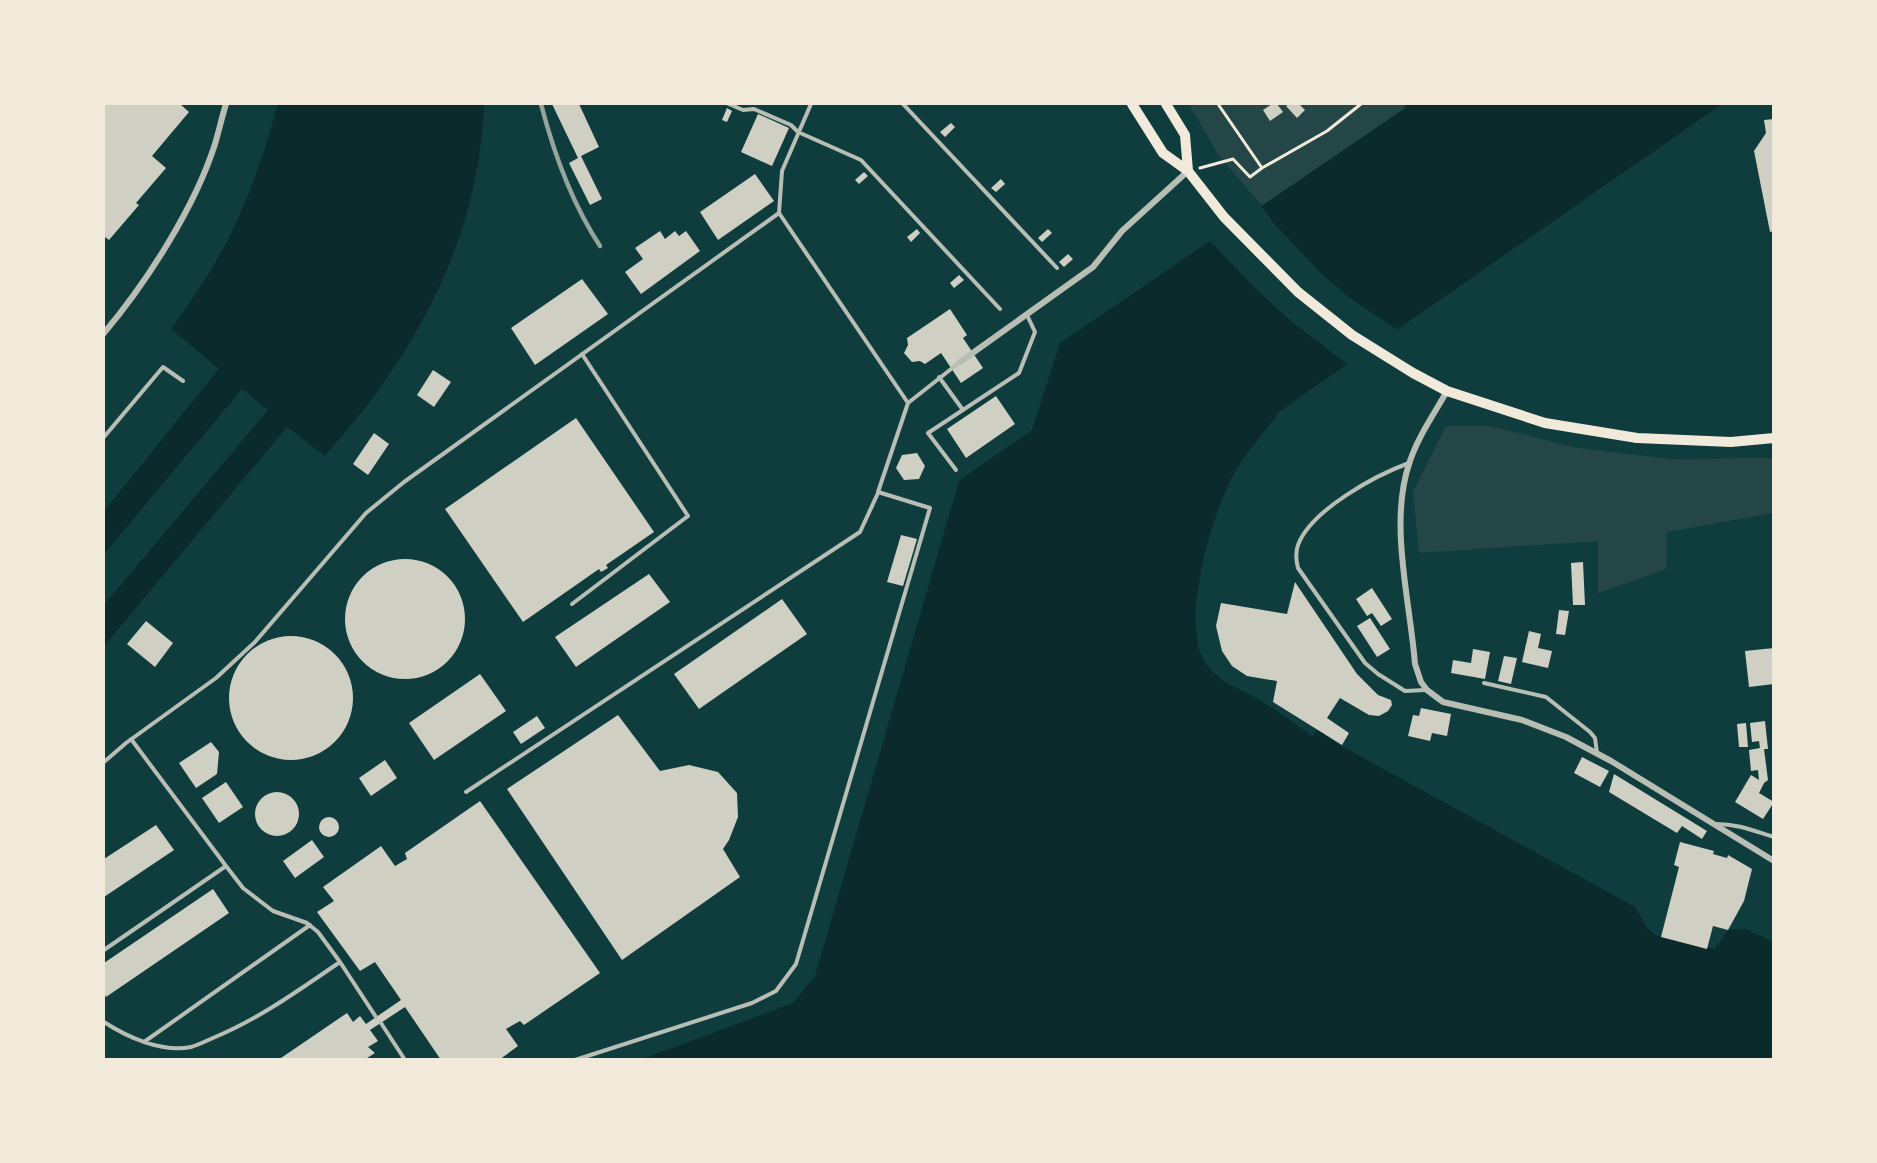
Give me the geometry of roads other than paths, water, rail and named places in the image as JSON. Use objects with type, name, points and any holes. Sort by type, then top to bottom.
[{"type":"main road","points":[[1132,104],[1163,153],[1188,171],[1207,197],[1249,245],[1298,292],[1352,335],[1447,391],[1545,423],[1637,438],[1731,442],[1773,438]]},
{"type":"main road","points":[[1166,104],[1185,135],[1188,171]]},
{"type":"street","points":[[104,333],[124,310],[156,263],[194,194],[214,145],[226,104]]},
{"type":"street","points":[[960,362],[1093,267],[1122,231],[1188,171]]},
{"type":"street","points":[[1447,391],[1409,463],[1402,491],[1399,518],[1415,664],[1421,682],[1427,690],[1443,702],[1522,720],[1546,728],[1597,753],[1773,861]]},
{"type":"lane","points":[[729,104],[743,110],[754,109],[791,125],[798,132],[861,160],[1000,309]]},
{"type":"lane","points":[[811,104],[783,171],[779,213],[908,403]]},
{"type":"lane","points":[[903,104],[1057,268]]},
{"type":"lane","points":[[104,762],[131,739],[216,678],[255,642],[366,513],[404,482],[779,213]]},
{"type":"lane","points":[[956,470],[928,433],[1019,374],[1035,332],[1026,314]]},
{"type":"lane","points":[[572,604],[688,516],[582,354]]},
{"type":"lane","points":[[466,792],[860,532],[878,492],[908,403],[960,362]]},
{"type":"lane","points":[[104,437],[163,367],[183,381]]},
{"type":"lane","points":[[939,377],[963,410]]},
{"type":"lane","points":[[1409,463],[1387,471],[1327,509],[1305,533],[1298,545],[1295,558],[1298,568],[1365,663],[1405,691],[1427,690]]},
{"type":"lane","points":[[575,1059],[752,1003],[776,991],[796,964],[930,508],[878,492]]},
{"type":"lane","points":[[1484,683],[1546,697],[1590,732],[1595,738],[1597,753]]},
{"type":"lane","points":[[131,739],[243,888],[273,911],[310,925],[318,932],[376,1017]]},
{"type":"lane","points":[[1714,824],[1738,825],[1773,837]]},
{"type":"lane","points":[[104,950],[226,866]]},
{"type":"lane","points":[[144,1042],[310,925]]},
{"type":"lane","points":[[104,1022],[115,1030],[154,1046],[190,1047],[235,1029],[265,1012],[340,962]]},
{"type":"lane","points":[[381,1023],[405,1059]]},
{"type":"railway","points":[[541,104],[564,177],[580,212],[600,246]]}]
